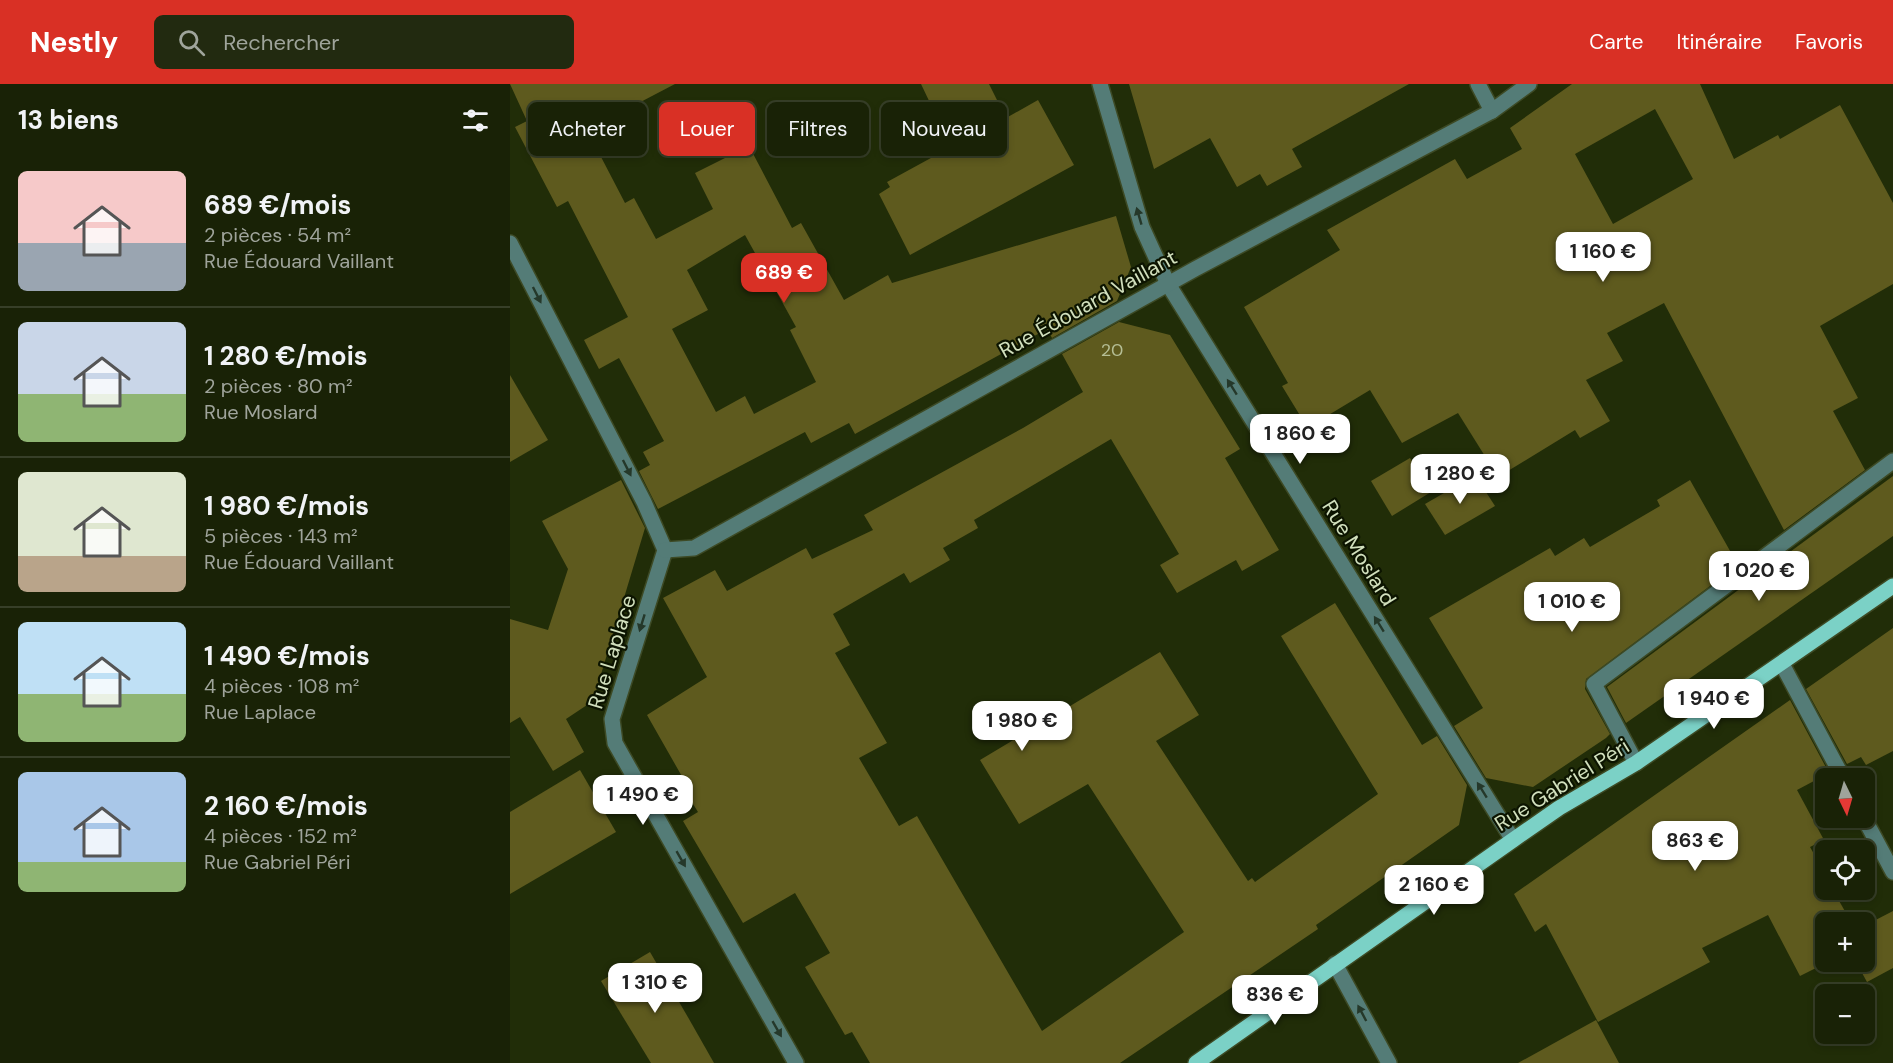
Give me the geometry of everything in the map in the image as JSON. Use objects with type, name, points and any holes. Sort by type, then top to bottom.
[{"type":"main road","name":"Rue Gabriel Péri","points":[[1196,1063],[1559,808],[1636,763],[1893,586]]},
{"type":"street","name":"Rue Moslard","points":[[1101,84],[1143,227],[1168,284],[1513,840]]},
{"type":"street","points":[[1478,84],[1492,111]]},
{"type":"street","name":"Rue Édouard Vaillant","points":[[664,550],[694,548],[1168,284],[1492,111],[1529,84]]},
{"type":"street","points":[[510,243],[644,502],[664,550]]},
{"type":"street","points":[[1636,763],[1594,684],[1893,461]]},
{"type":"street","name":"Rue Laplace","points":[[664,550],[612,719],[615,743],[796,1063]]},
{"type":"street","points":[[1782,664],[1838,768]]},
{"type":"street","points":[[1869,828],[1893,872]]},
{"type":"street","points":[[1335,964],[1389,1063]]},
{"type":"building","points":[[510,84],[675,84],[641,102],[528,102],[528,152],[515,127],[527,121]]},
{"type":"building","points":[[921,84],[989,84],[998,102],[930,102]]},
{"type":"building","points":[[1129,84],[1409,84],[1292,149],[1302,167],[1267,186],[1260,174],[1237,187],[1210,138],[1154,169]]},
{"type":"building","points":[[1572,84],[1700,84],[1734,159],[1778,135],[1780,139],[1840,105],[1893,203],[1893,284],[1820,326],[1858,398],[1833,411],[1865,470],[1784,530],[1664,303],[1607,333],[1623,361],[1586,380],[1610,421],[1580,438],[1575,430],[1498,477],[1458,413],[1402,443],[1370,390],[1312,425],[1309,420],[1304,422],[1282,386],[1288,383],[1244,307],[1340,250],[1327,230],[1455,159],[1467,179],[1522,149],[1510,128]],"holes":[[[1655,109],[1693,179],[1613,224],[1575,154]]]},
{"type":"building","points":[[1038,100],[1074,165],[910,255],[879,194],[890,187],[887,182],[935,156],[1007,156],[1007,117]]},
{"type":"building","points":[[530,156],[601,156],[625,203],[634,198],[656,239],[713,209],[695,173],[729,156],[754,156],[792,228],[801,223],[844,300],[888,275],[892,283],[1116,216],[1131,267],[1117,301],[1052,338],[1047,329],[855,434],[849,423],[811,443],[805,432],[658,509],[639,471],[650,465],[643,452],[664,441],[619,358],[599,369],[584,340],[628,317],[568,201],[557,207]],"holes":[[[745,235],[796,327],[790,330],[816,382],[754,414],[745,396],[716,412],[672,329],[708,310],[687,270]]]},
{"type":"building","points":[[1119,322],[1170,335],[1240,449],[1225,458],[1279,550],[1242,571],[1236,560],[1177,593],[1160,565],[1179,554],[1111,439],[974,520],[978,528],[943,548],[950,560],[910,583],[904,573],[833,614],[850,645],[835,653],[887,743],[859,758],[899,826],[917,816],[1042,1031],[1184,932],[1088,784],[1019,824],[980,760],[1160,652],[1199,715],[1156,741],[1248,881],[1252,878],[1255,882],[1378,794],[1281,636],[1335,603],[1422,745],[1437,736],[1467,785],[1459,825],[1316,925],[1318,929],[1120,1063],[870,1063],[852,1032],[845,1035],[805,967],[830,953],[795,893],[743,923],[683,821],[698,812],[680,783],[684,780],[647,715],[707,677],[663,598],[715,570],[727,591],[806,548],[812,559],[873,530],[864,515],[1023,428],[1083,392],[1062,354]]},
{"type":"building","points":[[510,375],[548,440],[510,462]]},
{"type":"building","points":[[1410,458],[1431,492],[1392,516],[1371,481]]},
{"type":"building","points":[[1475,475],[1495,506],[1445,535],[1425,504]]},
{"type":"building","points":[[1893,476],[1893,536],[1626,723],[1607,687]]},
{"type":"building","points":[[621,480],[645,528],[593,701],[566,719],[584,752],[553,771],[520,717],[510,723],[510,619],[548,630],[568,569],[542,521]]},
{"type":"building","points":[[1690,480],[1738,565],[1586,679],[1585,689],[1610,734],[1606,738],[1533,787],[1486,778],[1454,726],[1483,708],[1429,618],[1550,548],[1555,556],[1584,538],[1590,547],[1660,506],[1657,500]]},
{"type":"building","points":[[1893,628],[1893,751],[1866,765],[1861,757],[1847,764],[1806,689]]},
{"type":"building","points":[[1790,700],[1826,768],[1815,768],[1815,780],[1797,790],[1815,823],[1815,828],[1818,828],[1824,840],[1815,840],[1815,844],[1810,847],[1815,856],[1815,900],[1839,900],[1845,912],[1815,912],[1815,968],[1800,976],[1768,915],[1702,948],[1710,962],[1598,1022],[1546,924],[1535,932],[1514,894]]},
{"type":"building","points":[[580,770],[616,832],[510,894],[510,812]]},
{"type":"building","points":[[1893,911],[1893,968],[1867,982],[1862,972],[1875,972],[1875,920]]},
{"type":"building","points":[[650,952],[714,1063],[651,1063],[601,981]]},
{"type":"building","points":[[1596,1020],[1619,1063],[1518,1063]]}]
